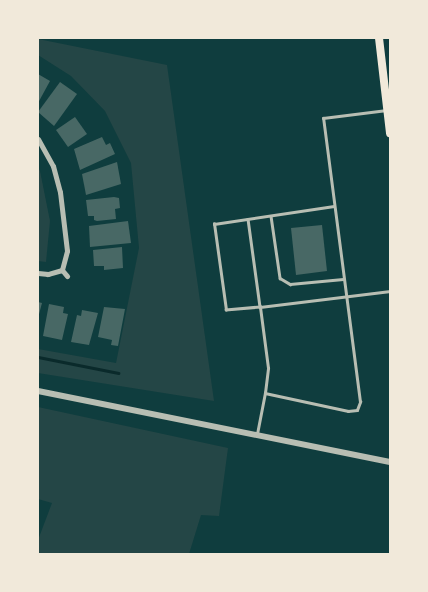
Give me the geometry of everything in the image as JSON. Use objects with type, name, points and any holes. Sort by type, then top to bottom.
[{"type":"main road","points":[[379,38],[390,134]]},
{"type":"street","points":[[38,139],[53,166],[60,192],[67,251],[62,270]]},
{"type":"street","points":[[38,273],[48,274],[62,270]]},
{"type":"street","points":[[62,270],[67,276]]},
{"type":"street","points":[[38,391],[390,462]]},
{"type":"lane","points":[[265,393],[348,411],[357,410],[360,402],[323,118],[388,110]]},
{"type":"lane","points":[[334,206],[214,224],[226,310],[390,291]]},
{"type":"lane","points":[[271,216],[280,278],[290,284],[344,278]]},
{"type":"lane","points":[[248,219],[268,368],[257,436]]},
{"type":"shaded area","points":[[38,39],[167,65],[214,401],[38,373],[38,349],[116,363],[139,248],[131,163],[105,111],[71,76],[38,55]]},
{"type":"shaded area","points":[[38,167],[50,221],[46,262],[38,261]]},
{"type":"shaded area","points":[[38,407],[228,448],[219,516],[201,515],[189,554],[38,554],[38,540],[52,503],[38,499]]},
{"type":"building","points":[[38,74],[50,81],[38,103]]},
{"type":"building","points":[[60,82],[77,94],[54,126],[38,112]]},
{"type":"building","points":[[75,117],[87,134],[68,147],[56,130]]},
{"type":"building","points":[[102,137],[106,145],[110,143],[115,154],[80,170],[74,149]]},
{"type":"building","points":[[117,162],[121,184],[86,195],[82,174]]},
{"type":"building","points":[[119,198],[120,208],[115,209],[116,219],[97,221],[94,220],[94,216],[88,216],[86,200]]},
{"type":"building","points":[[128,221],[131,243],[90,247],[89,226]]},
{"type":"building","points":[[322,225],[327,271],[296,275],[291,228]]},
{"type":"building","points":[[122,247],[123,268],[104,270],[104,266],[94,266],[93,250]]},
{"type":"building","points":[[38,302],[42,303],[38,318]]},
{"type":"building","points":[[49,304],[64,307],[63,313],[68,314],[62,340],[43,336]]},
{"type":"building","points":[[104,307],[125,309],[118,346],[111,345],[112,340],[98,337]]},
{"type":"building","points":[[82,310],[98,313],[89,345],[71,342],[77,315],[81,316]]},
{"type":"waterway","points":[[38,357],[118,373]]}]
